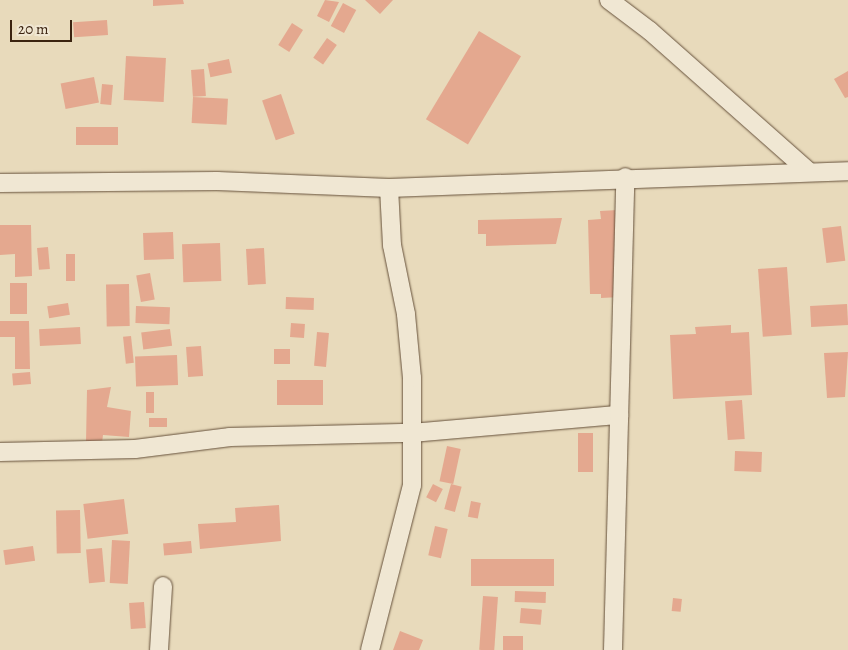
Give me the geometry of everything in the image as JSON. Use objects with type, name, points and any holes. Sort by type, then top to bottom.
[{"type":"street","points":[[609,0],[650,31],[807,170]]},
{"type":"street","points":[[0,183],[216,181],[389,188],[807,170],[848,171]]},
{"type":"street","points":[[613,650],[625,177]]},
{"type":"street","points":[[370,650],[412,485],[412,432],[406,314],[392,245],[389,188]]},
{"type":"street","points":[[0,452],[135,449],[306,433],[412,432],[619,415]]},
{"type":"street","points":[[159,650],[163,586]]},
{"type":"building","points":[[153,0],[183,0],[184,4],[153,6]]},
{"type":"building","points":[[325,0],[339,2],[329,22],[317,16]]},
{"type":"building","points":[[365,0],[393,0],[380,14]]},
{"type":"building","points":[[343,3],[356,10],[344,33],[331,26]]},
{"type":"building","points":[[107,20],[108,35],[74,37],[73,22]]},
{"type":"building","points":[[292,23],[303,30],[289,52],[278,45]]},
{"type":"building","points":[[479,31],[521,56],[468,145],[426,119]]},
{"type":"building","points":[[327,38],[337,45],[323,65],[313,58]]},
{"type":"building","points":[[126,56],[166,58],[164,102],[124,100]]},
{"type":"building","points":[[229,59],[232,73],[210,77],[207,64]]},
{"type":"building","points":[[204,69],[206,96],[193,97],[191,70]]},
{"type":"building","points":[[848,71],[848,97],[845,98],[834,79]]},
{"type":"building","points":[[94,77],[99,103],[66,109],[61,83]]},
{"type":"building","points":[[102,84],[113,85],[111,105],[100,104]]},
{"type":"building","points":[[281,94],[295,134],[276,140],[262,101]]},
{"type":"building","points":[[193,97],[228,99],[227,125],[192,123]]},
{"type":"building","points":[[76,127],[118,127],[118,145],[76,145]]},
{"type":"building","points":[[618,210],[620,297],[601,298],[601,294],[590,294],[588,220],[601,219],[600,211]]},
{"type":"building","points":[[562,218],[556,244],[486,246],[486,234],[478,234],[478,220]]},
{"type":"building","points":[[0,225],[31,225],[32,276],[15,277],[15,254],[0,255]]},
{"type":"building","points":[[841,226],[845,261],[826,263],[822,228]]},
{"type":"building","points":[[173,232],[174,259],[144,260],[143,233]]},
{"type":"building","points":[[220,243],[221,281],[183,282],[182,244]]},
{"type":"building","points":[[48,247],[50,269],[39,270],[37,248]]},
{"type":"building","points":[[264,248],[266,284],[248,285],[246,249]]},
{"type":"building","points":[[66,254],[75,254],[75,281],[66,281]]},
{"type":"building","points":[[787,267],[792,335],[763,337],[758,269]]},
{"type":"building","points":[[150,273],[155,300],[141,302],[136,275]]},
{"type":"building","points":[[10,283],[27,283],[27,314],[10,314]]},
{"type":"building","points":[[106,284],[129,284],[130,326],[107,326]]},
{"type":"building","points":[[286,297],[314,298],[314,310],[286,309]]},
{"type":"building","points":[[68,303],[70,315],[49,318],[47,306]]},
{"type":"building","points":[[847,304],[848,325],[811,327],[810,306]]},
{"type":"building","points":[[136,306],[170,307],[169,324],[135,323]]},
{"type":"building","points":[[0,321],[29,321],[30,369],[15,369],[15,337],[0,337]]},
{"type":"building","points":[[291,323],[305,324],[304,338],[290,337]]},
{"type":"building","points":[[731,325],[731,333],[749,332],[752,395],[673,399],[670,335],[696,334],[695,327]]},
{"type":"building","points":[[80,327],[81,344],[40,346],[39,329]]},
{"type":"building","points":[[170,329],[172,346],[143,349],[141,333]]},
{"type":"building","points":[[317,332],[329,333],[326,367],[314,366]]},
{"type":"building","points":[[131,336],[134,363],[126,364],[123,337]]},
{"type":"building","points":[[201,346],[203,376],[188,377],[186,347]]},
{"type":"building","points":[[274,349],[290,349],[290,364],[274,364]]},
{"type":"building","points":[[848,352],[845,397],[827,398],[824,353]]},
{"type":"building","points":[[177,355],[178,385],[136,386],[135,356]]},
{"type":"building","points":[[30,372],[31,384],[13,386],[12,374]]},
{"type":"building","points":[[277,380],[323,380],[323,405],[277,405]]},
{"type":"building","points":[[111,387],[107,407],[131,411],[129,437],[103,435],[102,443],[86,442],[87,390]]},
{"type":"building","points":[[146,392],[154,392],[154,413],[146,413]]},
{"type":"building","points":[[742,400],[745,439],[728,440],[725,401]]},
{"type":"building","points":[[149,418],[167,418],[167,427],[149,427]]},
{"type":"building","points":[[578,433],[593,433],[593,472],[578,472]]},
{"type":"building","points":[[447,446],[461,449],[453,484],[440,481]]},
{"type":"building","points":[[735,451],[762,452],[761,472],[734,471]]},
{"type":"building","points":[[433,484],[443,489],[436,502],[426,497]]},
{"type":"building","points":[[451,484],[462,487],[455,512],[444,509]]},
{"type":"building","points":[[124,499],[128,534],[88,539],[83,504]]},
{"type":"building","points":[[471,501],[481,503],[478,519],[468,517]]},
{"type":"building","points":[[279,505],[281,541],[200,549],[198,524],[236,522],[235,508]]},
{"type":"building","points":[[56,510],[80,510],[81,553],[57,553]]},
{"type":"building","points":[[435,526],[448,529],[441,558],[428,555]]},
{"type":"building","points":[[112,540],[130,541],[128,584],[110,583]]},
{"type":"building","points":[[191,541],[192,553],[164,555],[163,543]]},
{"type":"building","points":[[33,546],[35,561],[5,565],[3,550]]},
{"type":"building","points":[[102,548],[105,582],[89,583],[86,549]]},
{"type":"building","points":[[471,559],[554,559],[554,586],[471,586]]},
{"type":"building","points":[[515,591],[546,592],[546,603],[515,602]]},
{"type":"building","points":[[483,596],[498,597],[494,650],[479,650]]},
{"type":"building","points":[[673,598],[682,599],[681,612],[672,611]]},
{"type":"building","points":[[144,602],[146,628],[131,629],[129,603]]},
{"type":"building","points":[[521,608],[542,610],[541,625],[520,623]]},
{"type":"building","points":[[400,631],[423,640],[419,650],[393,650]]},
{"type":"building","points":[[503,636],[523,636],[523,650],[503,650]]}]
